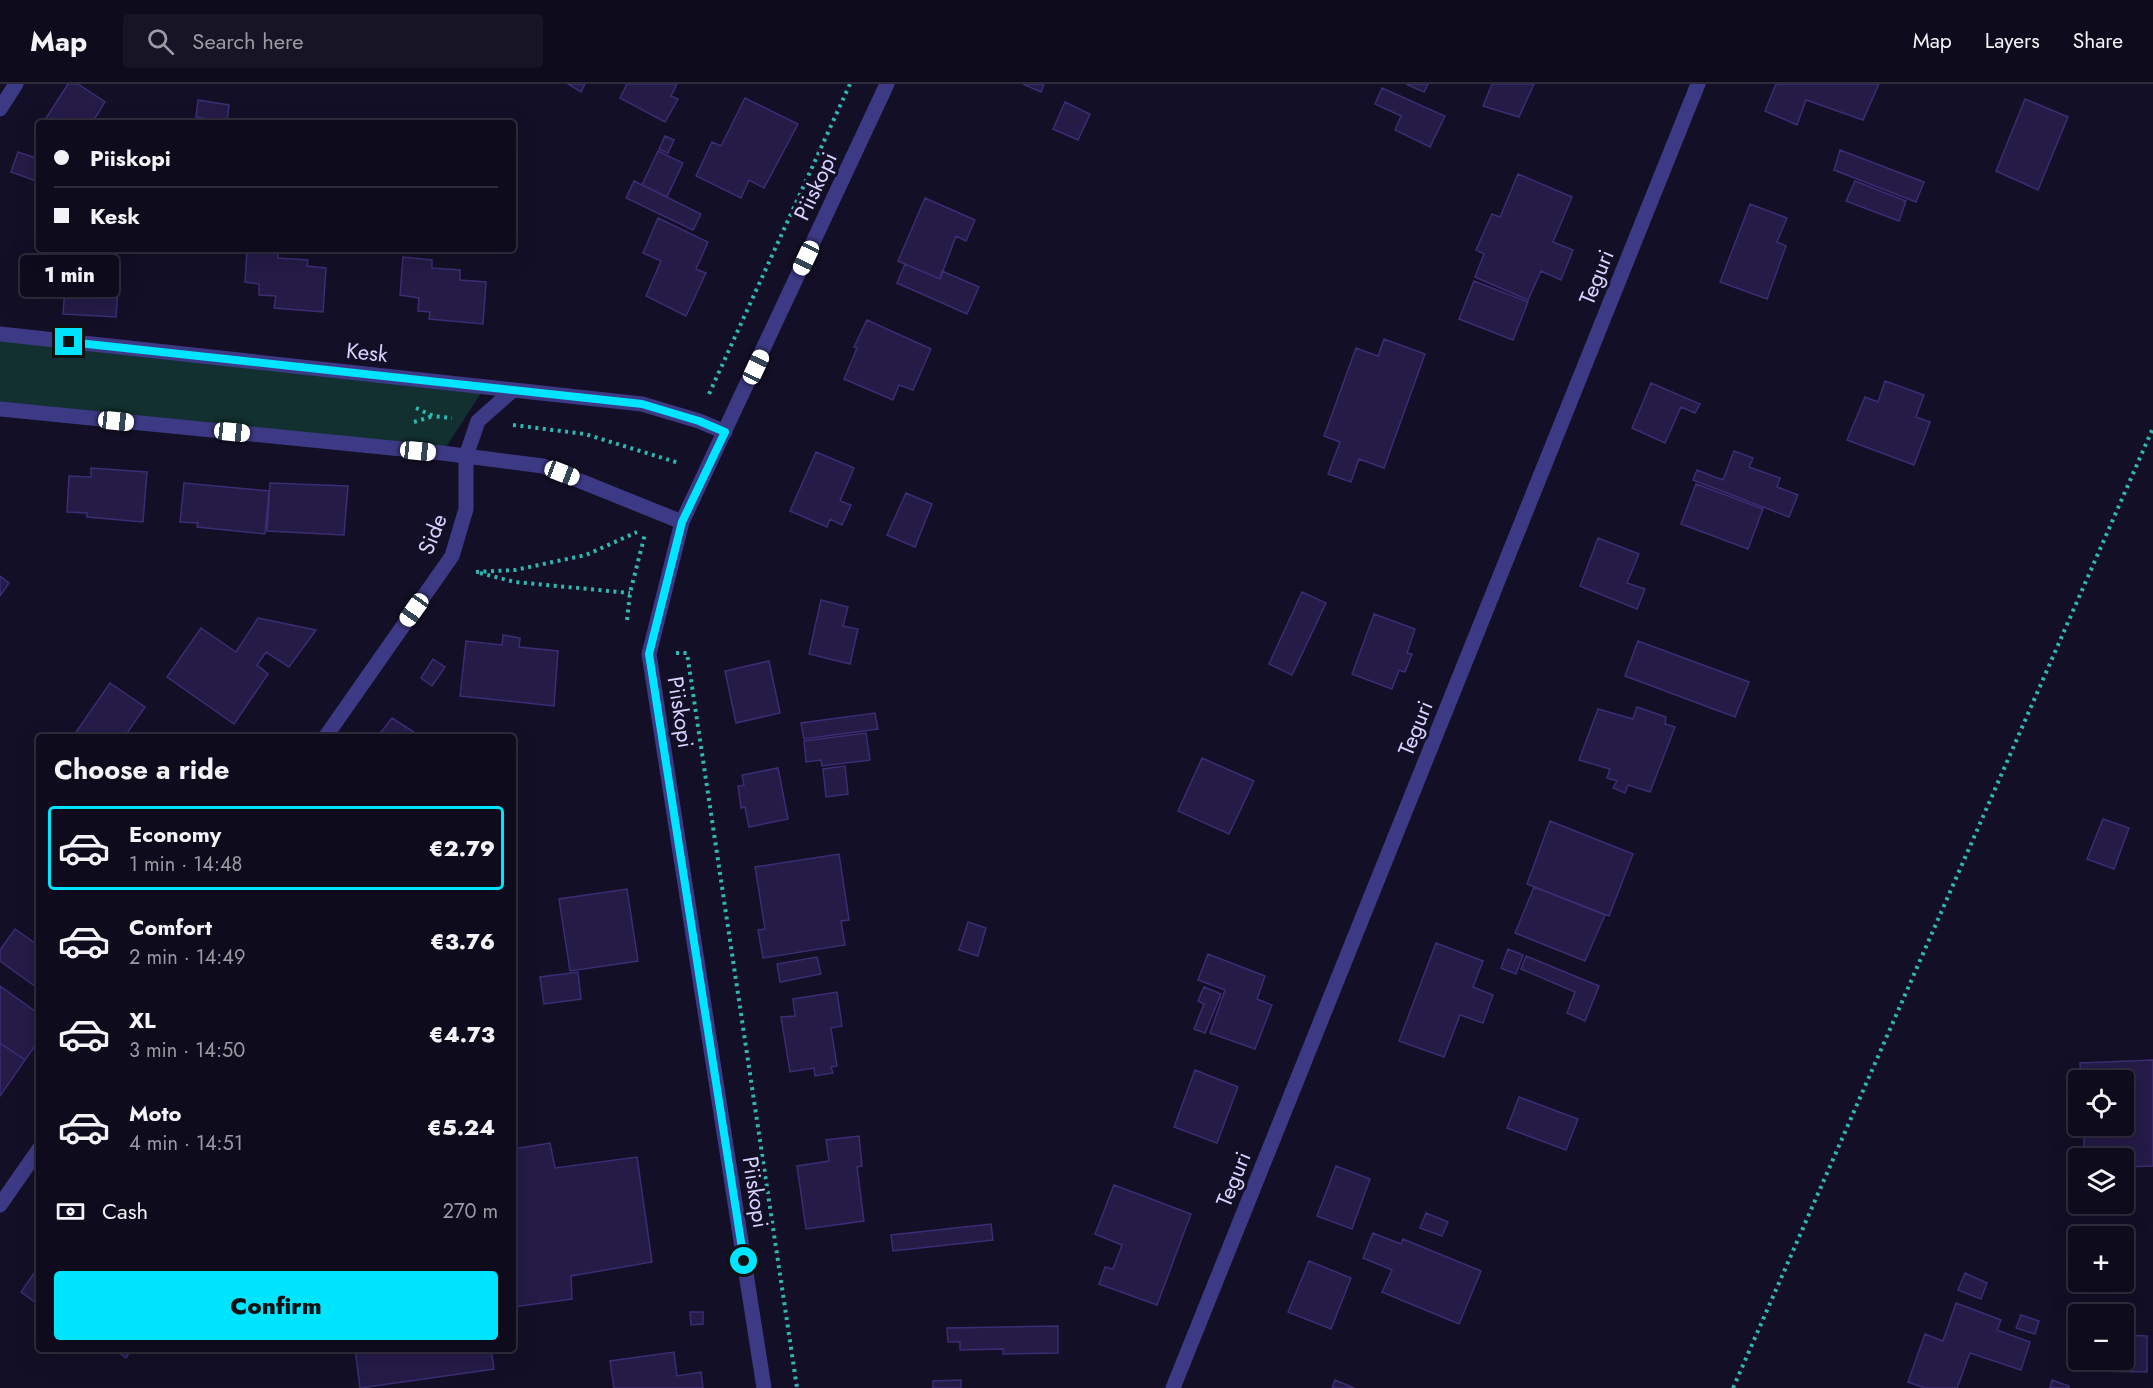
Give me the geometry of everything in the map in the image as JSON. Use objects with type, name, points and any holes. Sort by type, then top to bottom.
[{"type":"street","points":[[0,109],[16,84]]},
{"type":"street","name":"Piiskopi","points":[[764,1388],[649,654],[682,522],[887,84]]},
{"type":"street","name":"Teguri","points":[[1173,1388],[1698,84]]},
{"type":"street","name":"Kesk","points":[[0,334],[642,404],[699,421],[725,432]]},
{"type":"street","points":[[478,421],[513,390]]},
{"type":"street","points":[[0,409],[543,465],[682,522]]},
{"type":"street","name":"Side","points":[[327,734],[452,556],[466,508],[466,456],[478,421]]},
{"type":"street","points":[[0,1205],[36,1153]]},
{"type":"path","points":[[699,421],[715,378],[850,84]]},
{"type":"path","points":[[433,416],[585,434],[679,463]]},
{"type":"path","points":[[1733,1388],[2153,428]]},
{"type":"path","points":[[630,593],[515,582],[476,572],[515,570],[586,555],[647,528]]},
{"type":"path","points":[[687,653],[796,1388]]},
{"type":"green space","points":[[0,334],[485,387],[442,453],[0,409]]},
{"type":"building","points":[[68,84],[78,84],[105,102],[94,120],[45,120]]},
{"type":"building","points":[[568,84],[585,84],[581,92]]},
{"type":"building","points":[[627,84],[677,84],[671,96],[678,99],[665,122],[620,98]]},
{"type":"building","points":[[1023,84],[1044,84],[1041,92]]},
{"type":"building","points":[[1406,84],[1428,84],[1424,92]]},
{"type":"building","points":[[1492,84],[1534,84],[1519,117],[1483,106]]},
{"type":"building","points":[[1776,84],[1879,84],[1863,120],[1806,100],[1797,125],[1765,111]]},
{"type":"building","points":[[1382,88],[1445,116],[1430,147],[1395,130],[1401,116],[1375,104]]},
{"type":"building","points":[[745,98],[798,124],[764,188],[749,180],[741,198],[696,176],[712,142],[721,146]]},
{"type":"building","points":[[2025,99],[2068,117],[2038,190],[1996,171]]},
{"type":"building","points":[[198,100],[229,105],[227,120],[196,117]]},
{"type":"building","points":[[1065,102],[1090,114],[1078,140],[1053,129]]},
{"type":"building","points":[[665,136],[674,140],[668,153],[659,149]]},
{"type":"building","points":[[1840,150],[1924,182],[1916,202],[1834,170]]},
{"type":"building","points":[[658,151],[683,163],[667,197],[642,185]]},
{"type":"building","points":[[18,152],[36,158],[36,181],[11,172]]},
{"type":"building","points":[[1518,174],[1572,197],[1553,242],[1573,250],[1561,280],[1541,271],[1528,300],[1475,277],[1484,254],[1476,250],[1492,214],[1500,217]]},
{"type":"building","points":[[634,181],[701,214],[693,230],[626,198]]},
{"type":"building","points":[[1855,181],[1906,201],[1899,221],[1846,201]]},
{"type":"building","points":[[925,198],[975,220],[966,241],[956,236],[940,279],[898,261]]},
{"type":"building","points":[[1750,204],[1787,218],[1777,242],[1786,246],[1767,299],[1720,282]]},
{"type":"building","points":[[658,218],[708,242],[696,269],[706,273],[686,316],[646,296],[661,261],[643,253]]},
{"type":"building","points":[[247,252],[278,252],[278,258],[308,260],[307,266],[326,268],[323,312],[274,308],[276,296],[259,295],[259,284],[245,282]]},
{"type":"building","points":[[403,257],[432,260],[432,268],[460,270],[460,280],[486,282],[483,324],[429,319],[430,312],[418,311],[419,298],[400,295]]},
{"type":"building","points":[[905,264],[940,279],[942,271],[979,287],[967,314],[897,283]]},
{"type":"building","points":[[66,273],[119,276],[116,317],[63,314]]},
{"type":"building","points":[[1474,281],[1528,302],[1513,340],[1459,319]]},
{"type":"building","points":[[867,320],[931,349],[913,390],[899,385],[893,400],[844,379],[857,348],[854,347]]},
{"type":"building","points":[[1384,339],[1425,354],[1384,468],[1359,459],[1351,482],[1328,474],[1340,442],[1324,436],[1356,348],[1378,356]]},
{"type":"building","points":[[1885,381],[1924,395],[1916,417],[1930,422],[1914,465],[1847,440],[1865,397],[1878,402]]},
{"type":"building","points":[[1651,383],[1700,404],[1695,413],[1681,407],[1665,443],[1632,428]]},
{"type":"building","points":[[1734,451],[1753,458],[1749,467],[1780,478],[1777,487],[1798,495],[1789,517],[1693,480],[1697,470],[1723,480]]},
{"type":"building","points":[[816,452],[854,468],[840,501],[851,505],[842,525],[830,519],[827,527],[790,511]]},
{"type":"building","points":[[91,468],[147,472],[143,522],[87,517],[87,513],[67,512],[69,476],[91,477]]},
{"type":"building","points":[[184,483],[269,491],[265,534],[197,527],[198,523],[180,522]]},
{"type":"building","points":[[270,483],[348,486],[344,535],[267,531]]},
{"type":"building","points":[[1696,484],[1763,509],[1748,549],[1681,524]]},
{"type":"building","points":[[906,493],[932,504],[915,547],[887,535]]},
{"type":"building","points":[[1598,538],[1639,554],[1627,583],[1645,589],[1637,609],[1580,586]]},
{"type":"building","points":[[0,576],[9,583],[0,596]]},
{"type":"building","points":[[1302,592],[1326,603],[1292,675],[1269,664]]},
{"type":"building","points":[[821,600],[848,607],[843,626],[858,629],[850,664],[809,654]]},
{"type":"building","points":[[1374,614],[1415,629],[1407,653],[1412,654],[1405,672],[1399,670],[1392,689],[1352,674]]},
{"type":"building","points":[[258,618],[316,630],[289,667],[266,652],[257,665],[268,674],[234,724],[167,677],[201,628],[236,652]]},
{"type":"building","points":[[503,635],[520,638],[519,647],[558,651],[554,706],[460,696],[466,641],[502,645]]},
{"type":"building","points":[[1638,641],[1749,682],[1735,717],[1625,676]]},
{"type":"building","points":[[433,659],[445,667],[432,686],[421,678]]},
{"type":"building","points":[[769,661],[780,713],[736,723],[725,671]]},
{"type":"building","points":[[110,683],[145,707],[126,734],[75,734]]},
{"type":"building","points":[[1637,707],[1666,717],[1665,724],[1675,727],[1650,792],[1628,785],[1625,793],[1613,788],[1617,781],[1607,778],[1610,769],[1579,760],[1598,709],[1633,719]]},
{"type":"building","points":[[875,713],[878,729],[804,739],[801,723]]},
{"type":"building","points":[[392,718],[417,734],[380,734]]},
{"type":"building","points":[[866,733],[870,760],[822,766],[821,760],[806,762],[804,741]]},
{"type":"building","points":[[1202,758],[1254,781],[1229,834],[1178,811]]},
{"type":"building","points":[[845,766],[848,794],[826,797],[823,769]]},
{"type":"building","points":[[778,768],[788,819],[749,827],[745,807],[741,808],[738,786],[744,785],[742,775]]},
{"type":"building","points":[[2103,819],[2129,828],[2114,869],[2087,859]]},
{"type":"building","points":[[1550,821],[1633,854],[1609,916],[1527,884]]},
{"type":"building","points":[[839,854],[849,920],[841,921],[845,945],[763,958],[758,930],[765,929],[755,867]]},
{"type":"building","points":[[1534,887],[1605,915],[1585,961],[1515,933]]},
{"type":"building","points":[[627,889],[638,961],[570,971],[559,899]]},
{"type":"building","points":[[968,922],[986,928],[978,956],[959,950]]},
{"type":"building","points":[[15,929],[35,943],[36,942],[36,987],[0,961],[0,950]]},
{"type":"building","points":[[1436,943],[1483,961],[1473,987],[1493,995],[1483,1023],[1460,1015],[1444,1057],[1399,1041]]},
{"type":"building","points":[[1508,949],[1523,955],[1516,974],[1501,968]]},
{"type":"building","points":[[1208,954],[1265,976],[1257,999],[1272,1005],[1255,1049],[1210,1033],[1225,990],[1198,980]]},
{"type":"building","points":[[1526,956],[1599,986],[1585,1021],[1567,1013],[1575,992],[1521,969]]},
{"type":"building","points":[[817,957],[821,974],[780,982],[777,964]]},
{"type":"building","points":[[578,972],[581,999],[544,1004],[540,977]]},
{"type":"building","points":[[0,986],[36,1012],[36,1044],[25,1060],[0,1043]]},
{"type":"building","points":[[1204,987],[1221,994],[1205,1033],[1194,1029],[1204,1004],[1198,1001]]},
{"type":"building","points":[[837,992],[842,1026],[831,1028],[837,1066],[831,1067],[833,1073],[815,1076],[814,1068],[790,1072],[781,1017],[795,1016],[793,999]]},
{"type":"building","points":[[0,1043],[25,1060],[0,1096]]},
{"type":"building","points":[[2153,1060],[2153,1166],[2134,1167],[2134,1148],[2084,1148],[2084,1136],[2134,1136],[2134,1070],[2080,1070],[2080,1063]]},
{"type":"building","points":[[1195,1070],[1238,1087],[1217,1143],[1174,1127]]},
{"type":"building","points":[[1519,1097],[1578,1119],[1566,1150],[1507,1128]]},
{"type":"building","points":[[859,1136],[862,1166],[857,1167],[864,1221],[806,1229],[797,1166],[829,1161],[826,1140]]},
{"type":"building","points":[[550,1143],[555,1168],[637,1157],[652,1262],[571,1276],[572,1299],[516,1307],[516,1149]]},
{"type":"building","points":[[1336,1166],[1370,1179],[1352,1229],[1317,1216]]},
{"type":"building","points":[[1114,1185],[1191,1214],[1157,1305],[1099,1284],[1105,1267],[1113,1269],[1122,1245],[1095,1234]]},
{"type":"building","points":[[1426,1213],[1448,1222],[1442,1236],[1420,1228]]},
{"type":"building","points":[[991,1224],[993,1240],[893,1251],[891,1235]]},
{"type":"building","points":[[1373,1233],[1401,1244],[1403,1239],[1481,1271],[1459,1324],[1382,1292],[1392,1270],[1363,1258]]},
{"type":"building","points":[[1309,1261],[1351,1278],[1331,1329],[1288,1312]]},
{"type":"building","points":[[36,1270],[36,1303],[21,1292]]},
{"type":"building","points":[[1965,1273],[1987,1283],[1981,1299],[1958,1290]]},
{"type":"building","points":[[1956,1303],[2001,1320],[1997,1330],[2030,1342],[2021,1370],[1970,1353],[1957,1388],[1925,1388],[1908,1382],[1925,1334],[1943,1341]]},
{"type":"building","points":[[690,1312],[703,1312],[703,1324],[691,1325]]},
{"type":"building","points":[[2021,1315],[2039,1321],[2035,1334],[2016,1328]]},
{"type":"building","points":[[1058,1326],[1058,1353],[1003,1354],[1003,1349],[960,1350],[960,1342],[948,1342],[947,1328]]},
{"type":"building","points":[[2134,1335],[2147,1336],[2147,1372],[2092,1371],[2134,1370]]},
{"type":"building","points":[[118,1352],[130,1352],[126,1358]]},
{"type":"building","points":[[356,1352],[492,1352],[494,1369],[360,1388]]},
{"type":"building","points":[[674,1352],[677,1376],[701,1372],[703,1388],[614,1388],[610,1361]]},
{"type":"building","points":[[961,1380],[961,1388],[933,1388],[933,1381]]},
{"type":"building","points":[[1335,1380],[1354,1388],[1332,1388]]},
{"type":"building","points":[[2052,1380],[2069,1386],[2069,1388],[2050,1388]]},
{"type":"route","points":[[69,342],[642,404],[699,421],[725,432],[682,522],[649,654],[744,1261]]}]
